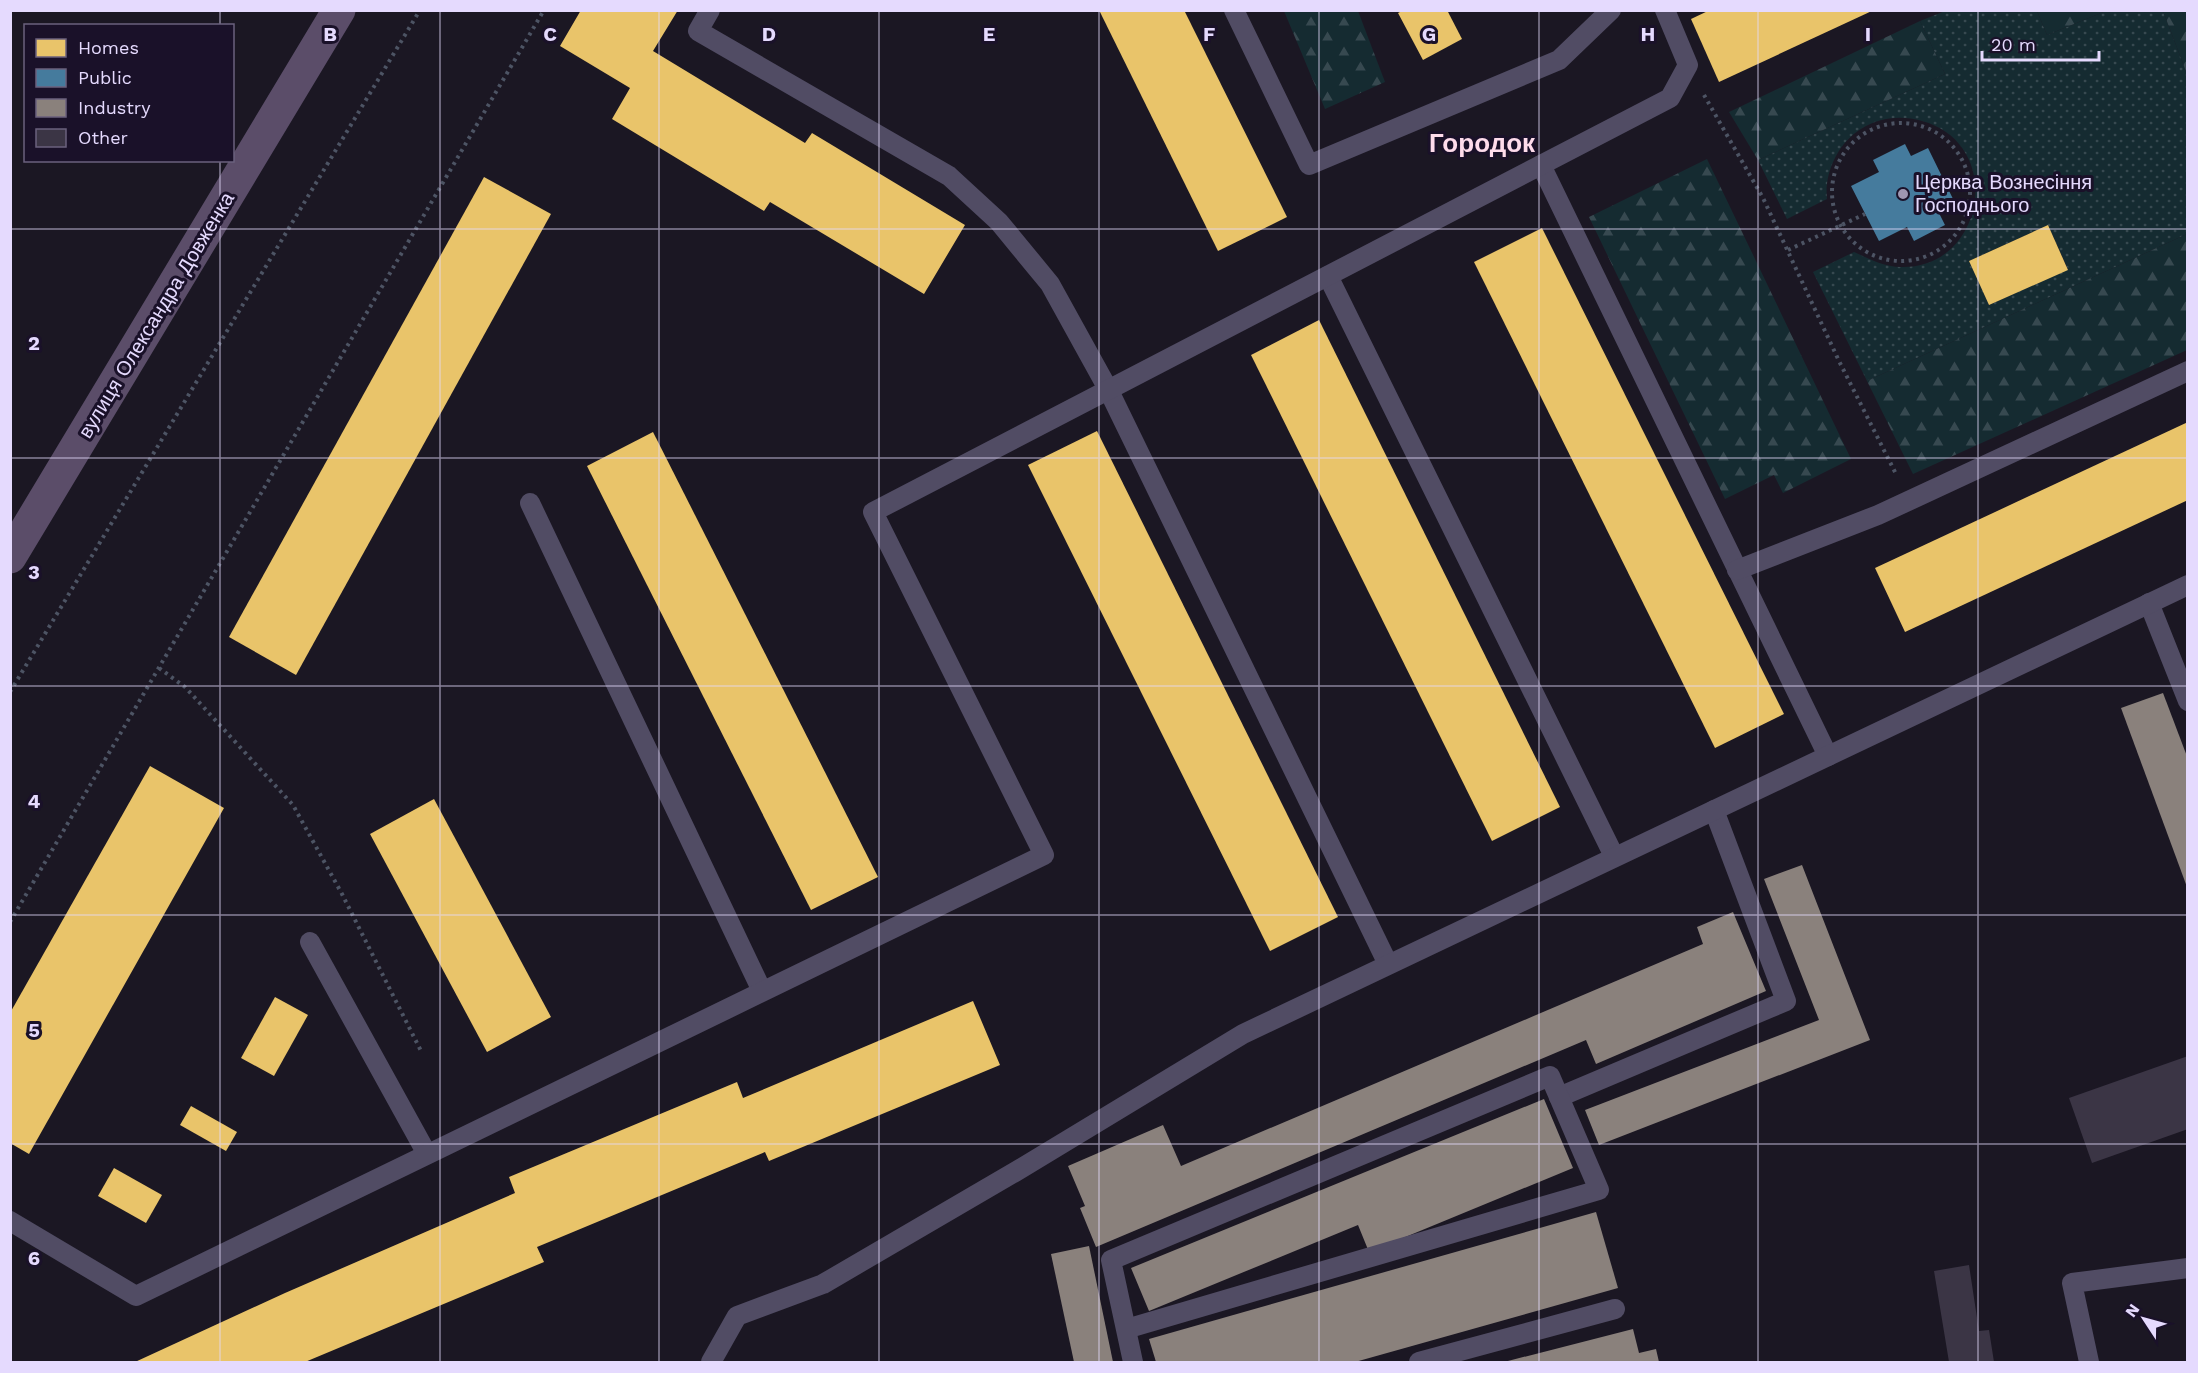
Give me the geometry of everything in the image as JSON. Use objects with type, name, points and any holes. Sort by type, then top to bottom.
[{"type":"main road","name":"вулиця Олександра Довженка","points":[[10,557],[339,10]]},
{"type":"lane","points":[[710,10],[698,31],[949,176],[999,222],[1050,284],[1108,389],[1388,964]]},
{"type":"lane","points":[[1234,10],[1310,165],[1559,60],[1611,10]]},
{"type":"lane","points":[[10,1221],[136,1296],[1044,855],[873,512],[1670,98],[1688,65],[1665,10]]},
{"type":"lane","points":[[1540,165],[1828,756]]},
{"type":"lane","points":[[1328,276],[1614,856]]},
{"type":"lane","points":[[1737,570],[1878,515],[2187,371]]},
{"type":"lane","points":[[530,503],[762,991]]},
{"type":"lane","points":[[711,1362],[737,1316],[823,1284],[1015,1172],[1243,1034],[2187,585]]},
{"type":"lane","points":[[2149,603],[2187,701]]},
{"type":"lane","points":[[1559,1097],[1786,1001],[1714,810]]},
{"type":"lane","points":[[310,942],[427,1154]]},
{"type":"lane","points":[[1126,1329],[1599,1190],[1551,1076],[1111,1260],[1133,1362]]},
{"type":"lane","points":[[2089,1362],[2072,1282],[2187,1268]]},
{"type":"lane","points":[[1419,1362],[1616,1309]]},
{"type":"path","points":[[10,692],[420,10]]},
{"type":"path","points":[[10,921],[544,10]]},
{"type":"path","points":[[1688,65],[1763,198],[1839,361],[1909,500]]},
{"type":"path","points":[[1906,122],[1928,128],[1948,140],[1963,159],[1970,180],[1970,202],[1963,223],[1950,241],[1932,254],[1911,260],[1888,260],[1868,252],[1850,238],[1841,225],[1832,197],[1834,174],[1844,153],[1861,135],[1882,125],[1906,122]]},
{"type":"path","points":[[1788,250],[1865,214]]},
{"type":"path","points":[[159,668],[185,687],[293,805],[342,894],[421,1052]]},
{"type":"green space","points":[[1284,11],[1358,11],[1385,82],[1325,109]]},
{"type":"green space","points":[[1945,11],[2037,11],[2047,35],[2106,11],[2163,11],[2187,74],[2187,234],[1867,381],[1813,272],[1854,252],[1883,264],[1901,267],[1929,262],[1952,248],[1967,228],[1974,203],[1974,178],[1966,154],[1949,134],[1922,121],[1898,118],[1876,122],[1853,135],[1839,150],[1830,169],[1827,199],[1787,219],[1758,160],[1945,74],[1920,21]],"holes":[[[2048,225],[2068,269],[1989,305],[1969,261]]]},
{"type":"green space","points":[[2037,11],[2106,11],[2047,35]]},
{"type":"green space","points":[[2163,11],[2187,11],[2187,74]]},
{"type":"green space","points":[[1920,21],[1945,74],[1758,160],[1729,112]]},
{"type":"green space","points":[[1707,159],[1851,459],[1783,493],[1774,475],[1725,499],[1589,217]]},
{"type":"green space","points":[[2187,234],[2187,350],[1913,474],[1867,381]]},
{"type":"building: Homes","points":[[581,10],[678,10],[653,51],[805,143],[812,133],[965,225],[924,294],[770,202],[764,211],[612,119],[630,88],[560,46]]},
{"type":"building: Homes","points":[[1099,10],[1184,10],[1287,217],[1218,251]]},
{"type":"building: Homes","points":[[1404,10],[1447,10],[1462,39],[1423,60],[1398,13]]},
{"type":"building: Homes","points":[[1710,10],[1874,10],[1719,82],[1691,19]]},
{"type":"building: Homes","points":[[484,177],[551,214],[296,675],[229,637]]},
{"type":"building: Homes","points":[[2048,225],[2068,270],[1989,305],[1969,261]]},
{"type":"building: Homes","points":[[1542,228],[1784,714],[1715,748],[1474,262]]},
{"type":"building: Homes","points":[[1319,320],[1560,807],[1492,841],[1251,355]]},
{"type":"building: Homes","points":[[2188,422],[2188,500],[1905,632],[1875,568]]},
{"type":"building: Homes","points":[[1097,431],[1338,917],[1270,951],[1028,465]]},
{"type":"building: Homes","points":[[653,432],[878,877],[811,910],[587,466]]},
{"type":"building: Homes","points":[[150,766],[224,808],[29,1154],[10,1143],[10,1013]]},
{"type":"building: Homes","points":[[434,799],[551,1017],[487,1052],[370,834]]},
{"type":"building: Homes","points":[[275,997],[308,1015],[274,1076],[241,1058]]},
{"type":"building: Homes","points":[[973,1001],[1000,1065],[769,1161],[765,1152],[537,1247],[544,1262],[305,1362],[135,1362],[285,1293],[515,1193],[509,1177],[737,1082],[743,1098]]},
{"type":"building: Homes","points":[[191,1106],[237,1132],[226,1151],[180,1125]]},
{"type":"building: Homes","points":[[114,1168],[162,1195],[146,1223],[98,1196]]},
{"type":"building: Public","name":"Церква Вознесіння Господнього","points":[[1905,144],[1911,156],[1928,148],[1955,203],[1938,211],[1945,225],[1914,241],[1907,227],[1879,241],[1851,186],[1879,172],[1873,160]]},
{"type":"building: Industry","points":[[2163,693],[2188,759],[2187,887],[2121,708]]},
{"type":"building: Industry","points":[[1802,865],[1870,1040],[1599,1145],[1585,1110],[1819,1020],[1764,879]]},
{"type":"building: Industry","points":[[1733,912],[1766,991],[1596,1064],[1586,1040],[1096,1247],[1080,1208],[1085,1206],[1068,1166],[1163,1125],[1181,1166],[1703,944],[1697,927]]},
{"type":"building: Industry","points":[[1544,1099],[1573,1168],[1369,1252],[1358,1225],[1149,1311],[1131,1268]]},
{"type":"building: Industry","points":[[1596,1212],[1618,1288],[1355,1362],[1156,1362],[1149,1339]]},
{"type":"building: Industry","points":[[1089,1246],[1113,1362],[1074,1362],[1051,1254]]},
{"type":"building: Industry","points":[[1633,1329],[1639,1353],[1656,1349],[1659,1362],[1504,1362]]},
{"type":"building: Other","points":[[2188,1056],[2188,1129],[2092,1163],[2069,1098]]},
{"type":"building: Other","points":[[1969,1265],[1979,1331],[1989,1330],[1994,1362],[1949,1362],[1934,1271]]},
{"type":"place","name":"Церква Вознесіння Господнього","points":[[1903,194]]},
{"type":"district","name":"Городок","points":[[1482,143]]}]
